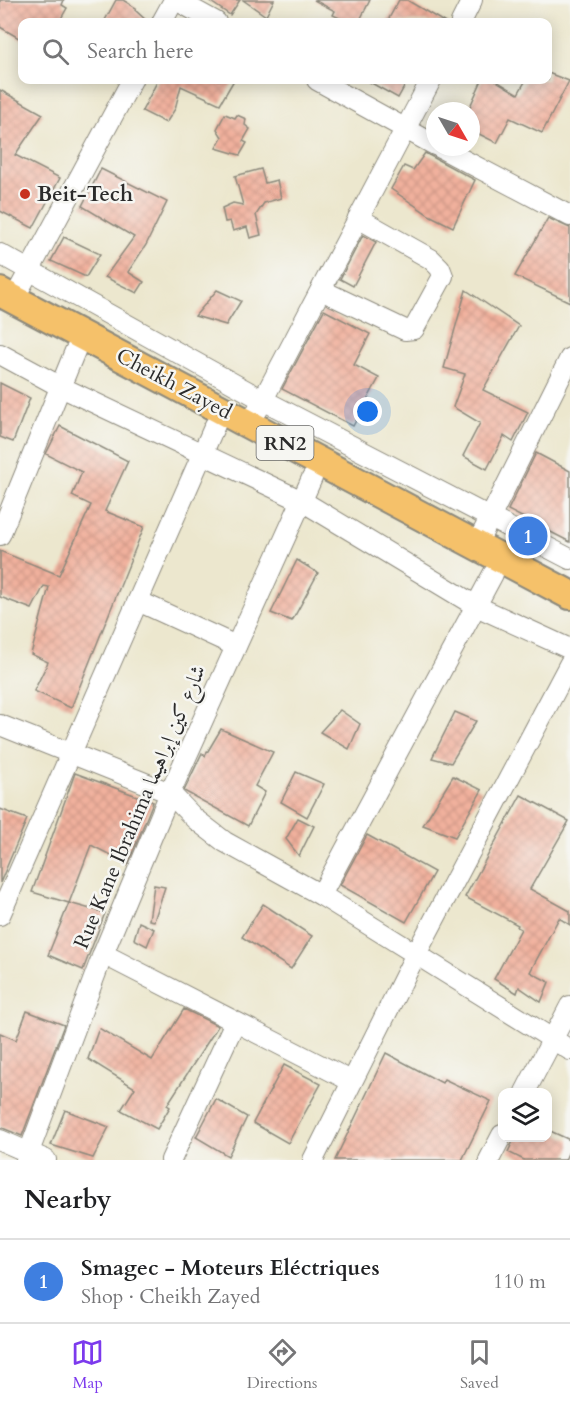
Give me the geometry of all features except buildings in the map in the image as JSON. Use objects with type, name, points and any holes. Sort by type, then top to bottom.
[{"type":"highway","name":"Cheikh Zayed","points":[[5,301],[75,351],[215,425],[307,490],[493,574],[570,615]]},
{"type":"highway","name":"Cheikh Zayed","points":[[5,301],[257,412],[477,544],[570,595]]},
{"type":"street","points":[[164,18],[175,0],[209,18]]},
{"type":"street","points":[[463,18],[472,0]]},
{"type":"street","points":[[5,301],[30,270],[130,84]]},
{"type":"street","points":[[324,84],[426,140]]},
{"type":"street","points":[[257,412],[429,84]]},
{"type":"street","points":[[456,156],[570,216]]},
{"type":"street","points":[[321,290],[405,330],[414,329],[421,319],[443,276],[440,268],[431,259],[358,218]]},
{"type":"street","points":[[0,254],[30,270],[257,412],[570,559]]},
{"type":"street","points":[[0,535],[75,351]]},
{"type":"street","points":[[0,354],[61,387],[203,453],[307,490],[476,606],[570,649]]},
{"type":"street","points":[[477,544],[570,358]]},
{"type":"street","points":[[0,915],[215,425]]},
{"type":"street","name":"Rue Kane Ibrahima شارع كين إبراهيما","points":[[34,1157],[103,954],[170,794],[307,490]]},
{"type":"street","points":[[321,895],[493,574]]},
{"type":"street","points":[[138,602],[236,646]]},
{"type":"street","points":[[313,1160],[416,954],[570,663]]},
{"type":"street","points":[[0,725],[170,794],[195,819],[225,842],[321,895],[561,1045]]},
{"type":"street","points":[[103,954],[351,1081]]},
{"type":"street","points":[[528,1088],[561,1045],[570,1006]]},
{"type":"street","points":[[171,1160],[235,1022]]},
{"type":"street","points":[[0,1140],[34,1157]]},
{"type":"street","points":[[489,1160],[498,1142]]},
{"type":"place","name":"Beit-Tech","points":[[25,194]]},
{"type":"place","name":"Smagec - Moteurs Eléctriques","points":[[528,536]]}]
